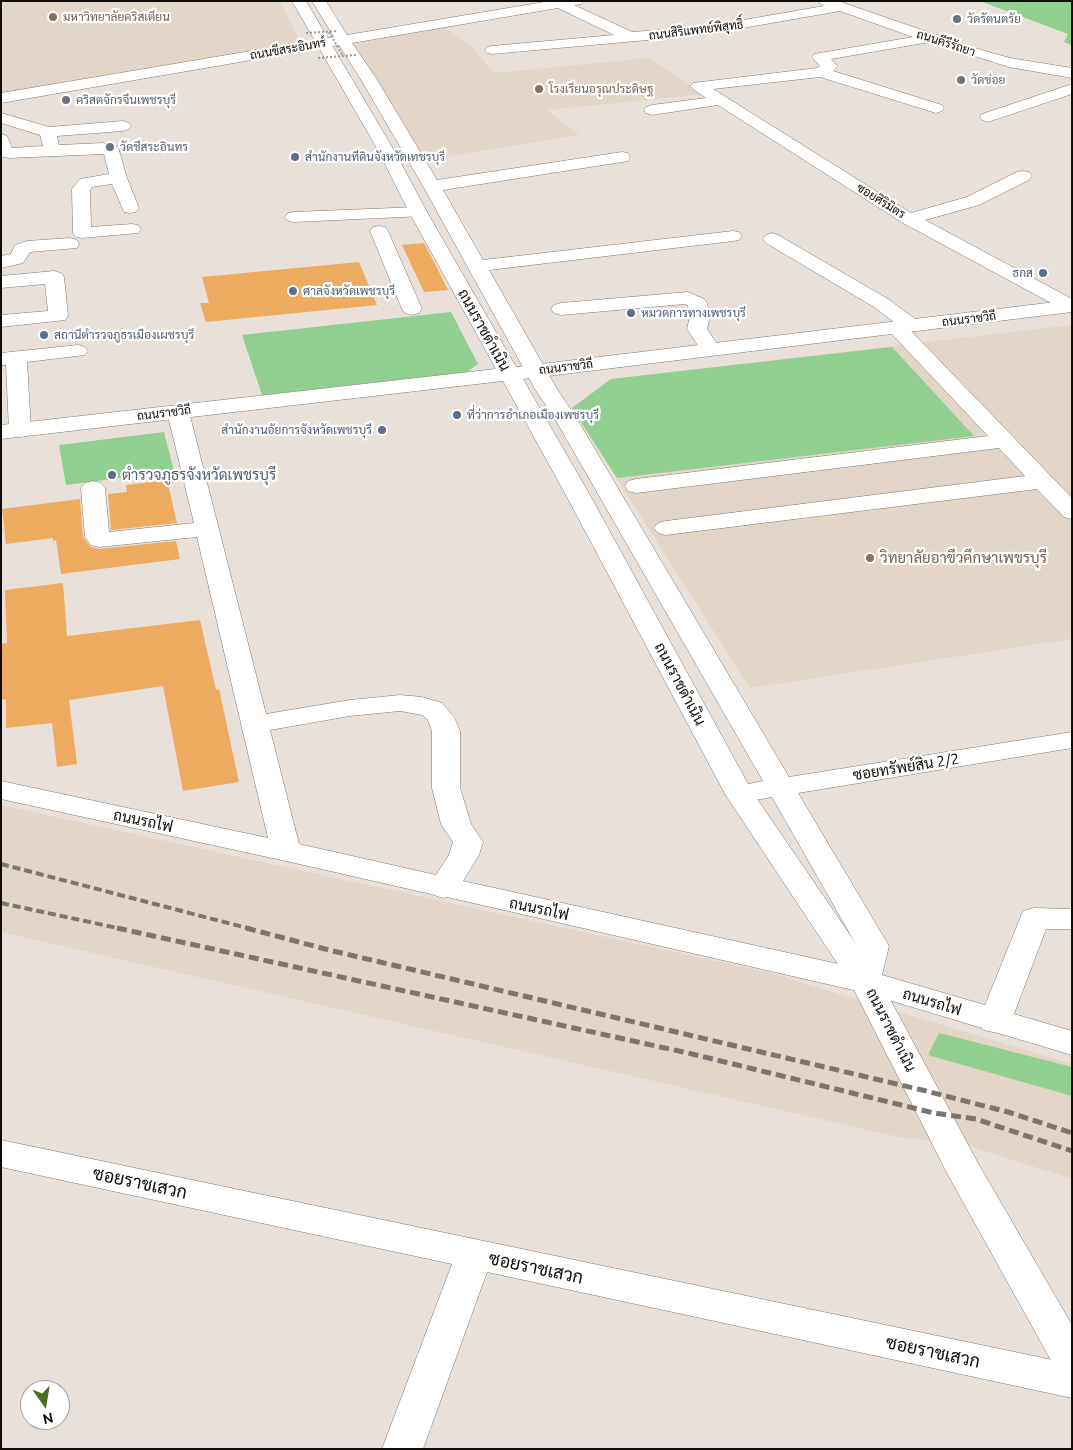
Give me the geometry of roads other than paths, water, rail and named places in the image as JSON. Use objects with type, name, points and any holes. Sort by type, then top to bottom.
[{"type":"street","name":"ถนนราชดำเนิน","points":[[299,1],[337,51],[398,151],[418,212],[470,271],[509,373],[579,497],[739,794],[865,981],[965,1173],[1072,1361]]},
{"type":"street","points":[[320,1],[337,51]]},
{"type":"street","name":"ถนนขีสระอินทร์","points":[[1,98],[337,51],[576,1]]},
{"type":"street","name":"ถนนคีรีรัถยา","points":[[824,1],[930,38],[1009,62],[1072,73]]},
{"type":"street","name":"ถนนสิริแพทย์พิสุทธิ์","points":[[560,4],[630,38],[703,31],[839,7]]},
{"type":"street","points":[[492,50],[630,38]]},
{"type":"street","points":[[821,72],[830,66],[819,57],[930,38]]},
{"type":"street","points":[[821,72],[936,108]]},
{"type":"street","name":"ซอยศิริมิตร","points":[[821,72],[698,86],[909,219],[1071,306]]},
{"type":"street","points":[[988,117],[1072,89]]},
{"type":"street","points":[[652,110],[721,100]]},
{"type":"street","points":[[1,118],[48,132],[123,126]]},
{"type":"street","points":[[48,132],[52,151]]},
{"type":"street","points":[[1,139],[4,150],[9,153],[108,149],[112,151],[118,178],[130,208]]},
{"type":"street","points":[[398,151],[432,186],[470,271],[536,371],[873,946],[865,981]]},
{"type":"street","points":[[432,186],[622,157]]},
{"type":"street","points":[[909,219],[973,201],[1023,176]]},
{"type":"street","points":[[1,282],[68,274],[74,251],[82,186],[92,182],[118,178]]},
{"type":"street","points":[[294,217],[418,212]]},
{"type":"street","points":[[1,262],[16,259],[19,257],[22,249],[27,247],[74,251],[132,229]]},
{"type":"street","points":[[379,231],[412,309]]},
{"type":"street","points":[[470,271],[734,236]]},
{"type":"street","points":[[772,239],[882,303],[1004,441],[1072,512]]},
{"type":"street","points":[[1,321],[58,316],[54,277]]},
{"type":"street","points":[[561,309],[688,298],[697,303],[700,316],[697,329],[711,350]]},
{"type":"street","name":"ถนนราชวิถี","points":[[10,431],[536,371],[1071,306]]},
{"type":"street","points":[[10,431],[9,358],[78,351]]},
{"type":"street","points":[[178,412],[286,852]]},
{"type":"street","points":[[636,486],[1004,441]]},
{"type":"street","points":[[666,528],[1042,481]]},
{"type":"street","points":[[93,488],[97,537],[100,540],[207,529]]},
{"type":"street","points":[[579,497],[608,494]]},
{"type":"street","points":[[255,724],[350,708],[400,703],[422,705],[432,709],[440,717],[446,731],[446,788],[451,809],[456,824],[468,842],[464,855],[443,888]]},
{"type":"street","name":"ซอยทรัพย์สิน 2/2","points":[[739,794],[1072,740]]},
{"type":"street","name":"ถนนรถไฟ","points":[[1,790],[865,981],[996,1022],[1072,1043]]},
{"type":"street","points":[[996,1022],[1034,918],[1072,919]]},
{"type":"street","name":"ซอยราชเสวก","points":[[1,1154],[1072,1381]]},
{"type":"street","points":[[402,1449],[474,1255]]},
{"type":"railway","points":[[1,864],[251,929]]},
{"type":"railway","points":[[1,903],[122,929]]},
{"type":"railway","points":[[117,928],[688,1053],[934,1113],[976,1119],[1072,1151]]},
{"type":"railway","points":[[246,928],[329,950],[922,1090],[1008,1112],[1072,1133]]},
{"type":"place","name":"มหาวิทยาลัยคริสเตียน","points":[[53,17]]},
{"type":"place","name":"วัดรัตนตรัย","points":[[957,19]]},
{"type":"place","name":"วัดข่อย","points":[[961,80]]},
{"type":"place","name":"โรงเรียนอรุณประดิษฐ","points":[[539,89]]},
{"type":"place","name":"คริสตจักรจีนเพชรบุรี","points":[[66,100]]},
{"type":"place","name":"วัดชีสระอินทร","points":[[110,147]]},
{"type":"place","name":"สำนักงานทีดินจังหวัดเทชรบุรี","points":[[295,157]]},
{"type":"place","name":"ธกส","points":[[1043,273]]},
{"type":"place","name":"ศาลจังหวัดเพชรบุรี","points":[[293,291]]},
{"type":"place","name":"หมวดการทางเพชรบุรี","points":[[631,313]]},
{"type":"place","name":"สถานีตำรวจภูธรเมืองเผชรบุรี","points":[[44,335]]},
{"type":"place","name":"ที่ว่าการอำเภอเมืองเพชรบุรี","points":[[457,415]]},
{"type":"place","name":"สำนักงานอัยการจังหวัดเพชรบุรี","points":[[382,430]]},
{"type":"place","name":"ตำรวจภูธรจังหวัดเพชรบุรี","points":[[112,475]]},
{"type":"place","name":"วิทยาลัยอาขีวคึกษาเพขรบุรี","points":[[870,558]]}]
